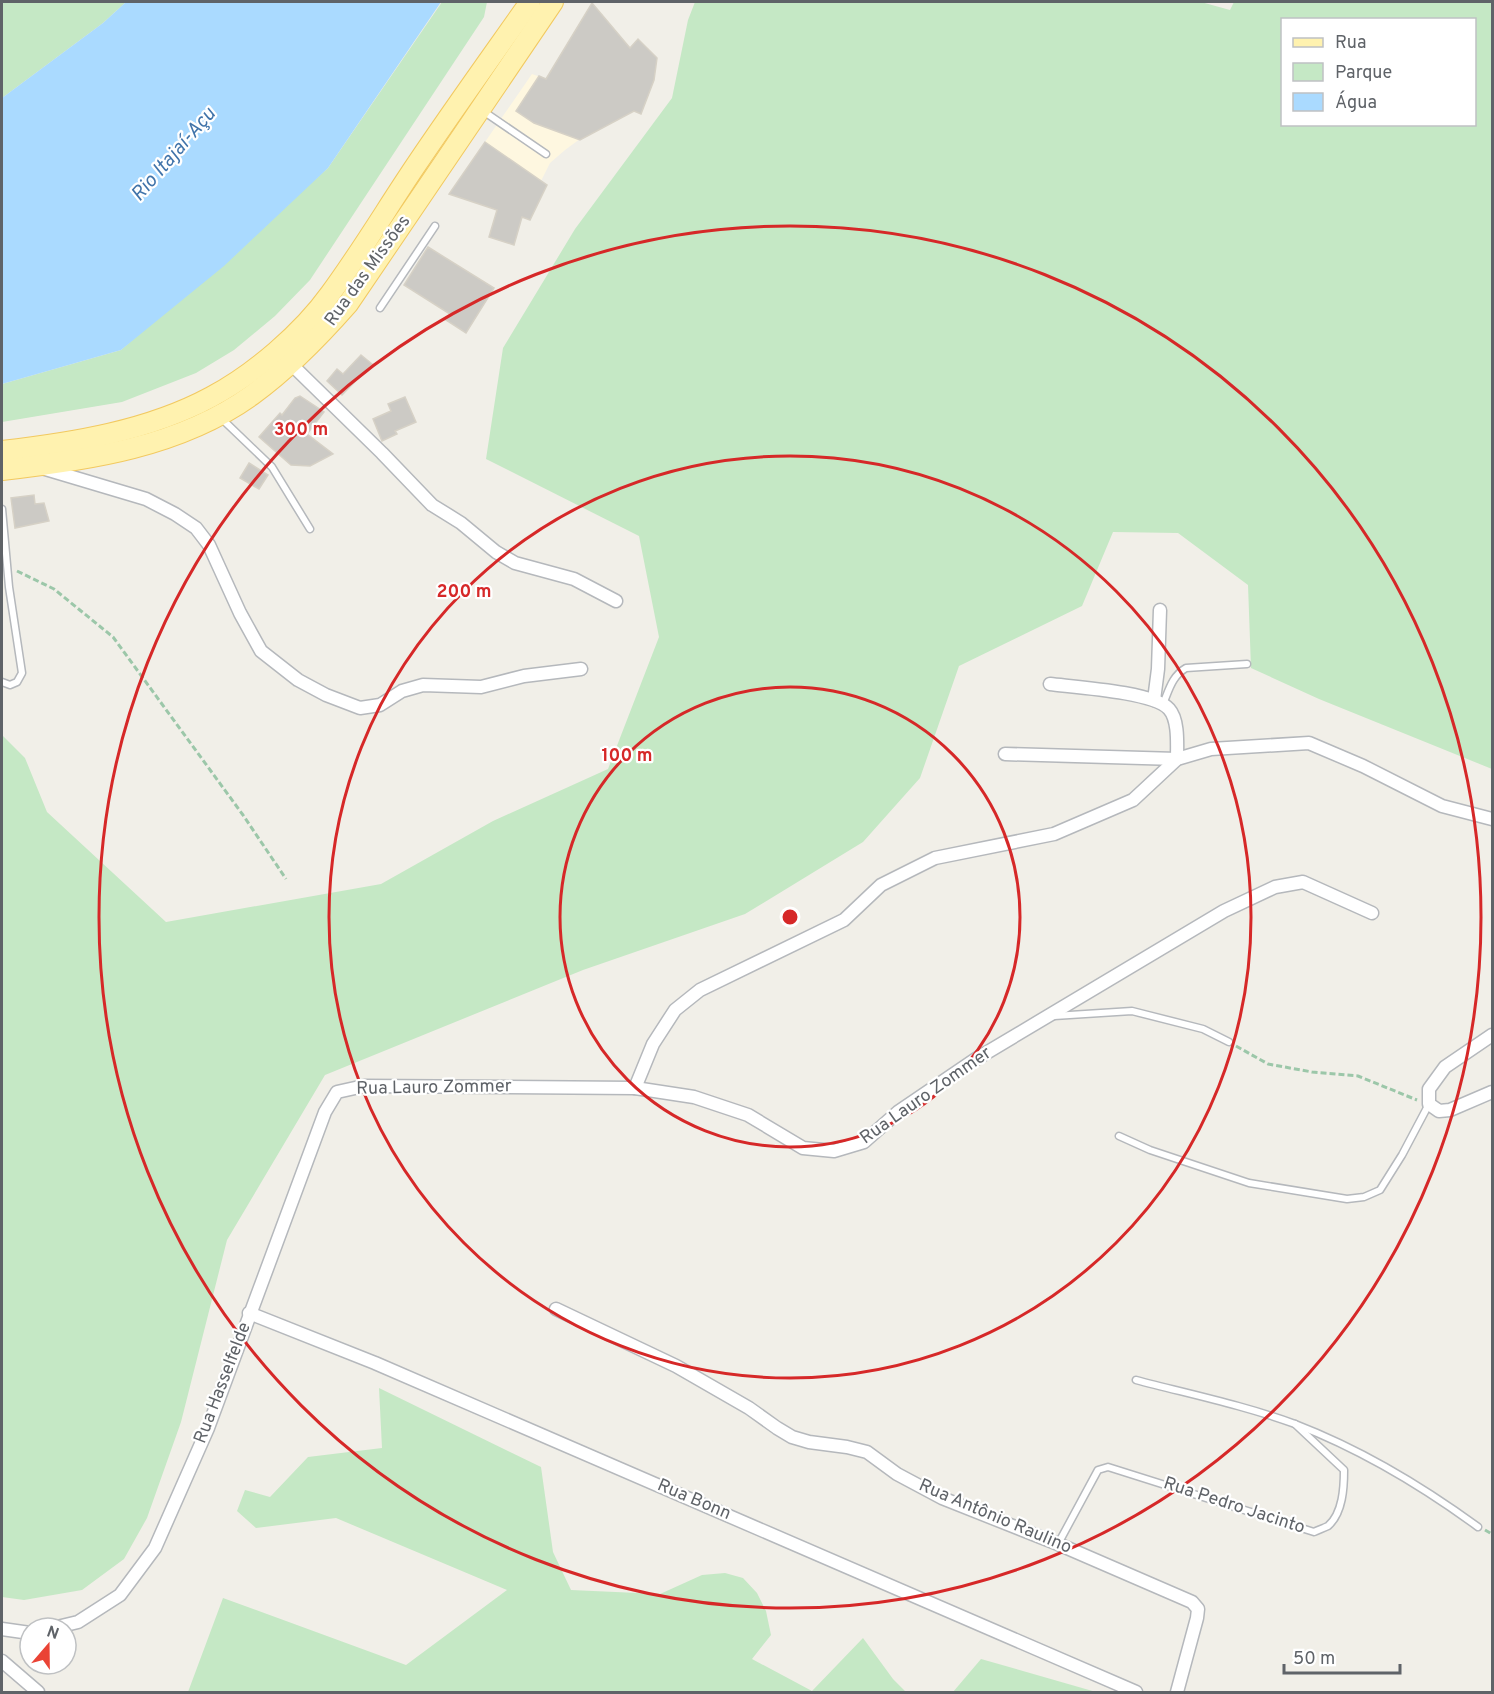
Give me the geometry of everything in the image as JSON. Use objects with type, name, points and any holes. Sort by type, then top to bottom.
[{"type":"main road","name":"Rua das Missões","points":[[2,451],[108,433],[163,418],[211,397],[254,369],[276,351],[330,295],[416,165],[530,2]]},
{"type":"main road","name":"Rua das Missões","points":[[2,470],[74,460],[142,446],[170,436],[217,416],[253,394],[290,363],[317,339],[348,304],[554,2]]},
{"type":"street","points":[[290,363],[432,505],[461,523],[496,552],[515,563],[574,579],[616,601]]},
{"type":"street","points":[[35,466],[146,500],[175,514],[196,528],[209,545],[240,614],[261,651],[298,680],[326,695],[360,708],[380,705],[402,692],[423,685],[481,687],[524,676],[581,669]]},
{"type":"street","points":[[1158,702],[1160,610]]},
{"type":"street","points":[[635,1088],[652,1044],[675,1010],[700,990],[844,920],[881,885],[935,858],[1054,834],[1133,800],[1177,759],[1177,729],[1170,709],[1158,702],[1113,692],[1050,684]]},
{"type":"street","points":[[1005,754],[1177,759],[1211,749],[1309,743],[1363,766],[1442,806],[1492,819]]},
{"type":"street","name":"Rua Lauro Zommer","points":[[337,1092],[364,1086],[635,1088],[694,1097],[748,1115],[802,1148],[834,1151],[864,1142],[898,1112],[976,1059],[1224,911],[1275,887],[1303,882],[1372,913]]},
{"type":"street","points":[[1492,1035],[1445,1067],[1429,1089],[1429,1104],[1439,1111],[1450,1110],[1492,1092]]},
{"type":"street","name":"Rua Hasselfelde","points":[[78,1622],[120,1595],[155,1548],[208,1428],[325,1112],[337,1092]]},
{"type":"street","name":"Rua Antônio Raulino","points":[[556,1309],[676,1366],[749,1408],[792,1437],[867,1452],[897,1474],[942,1498],[1058,1544],[1192,1602],[1198,1608],[1177,1692]]},
{"type":"street","name":"Rua Bonn","points":[[249,1313],[375,1363],[1136,1692]]},
{"type":"street","points":[[2,1629],[18,1631]]},
{"type":"street","points":[[2,1661],[38,1692]]},
{"type":"lane","points":[[480,109],[546,154]]},
{"type":"lane","points":[[380,308],[435,226]]},
{"type":"lane","points":[[217,416],[272,467],[310,529]]},
{"type":"lane","points":[[2,509],[9,587],[22,673],[17,682],[10,685],[2,682]]},
{"type":"lane","points":[[1158,702],[1178,673],[1186,668],[1247,664]]},
{"type":"lane","points":[[1051,1016],[1132,1011],[1203,1029],[1229,1042]]},
{"type":"lane","points":[[1119,1136],[1150,1150],[1249,1183],[1347,1199],[1364,1197],[1380,1190],[1429,1104]]},
{"type":"lane","points":[[1136,1380],[1295,1425],[1366,1457],[1434,1495],[1478,1527]]},
{"type":"lane","name":"Rua Pedro Jacinto","points":[[1058,1544],[1098,1470],[1108,1467],[1314,1532],[1328,1526],[1336,1515],[1344,1489],[1344,1470],[1295,1425]]},
{"type":"path","points":[[8,566],[54,589],[113,637],[243,815],[286,879]]},
{"type":"path","points":[[1229,1042],[1268,1064],[1312,1072],[1358,1076],[1429,1104]]},
{"type":"shaded area","points":[[532,74],[634,111],[580,139],[565,150],[550,163],[541,181],[485,142]]},
{"type":"green space","points":[[2,2],[126,2],[103,23],[2,98]]},
{"type":"green space","points":[[442,2],[487,2],[484,17],[310,280],[275,316],[234,350],[196,373],[122,402],[2,422],[2,384],[121,350],[328,168]]},
{"type":"green space","points":[[695,2],[1201,2],[1230,10],[1234,2],[1492,2],[1492,769],[1319,699],[1251,668],[1248,585],[1178,533],[1113,532],[1082,606],[959,666],[920,778],[863,842],[745,914],[583,970],[325,1075],[227,1240],[181,1422],[147,1518],[124,1559],[82,1590],[24,1600],[2,1597],[2,735],[25,758],[47,812],[166,922],[381,884],[493,821],[608,769],[659,637],[639,536],[486,459],[503,348],[575,229],[672,98],[688,20]]},
{"type":"green space","points":[[379,1388],[541,1467],[553,1552],[571,1590],[660,1594],[702,1575],[725,1573],[743,1578],[757,1593],[766,1611],[771,1635],[752,1659],[812,1691],[863,1638],[893,1679],[906,1692],[188,1692],[223,1598],[406,1665],[507,1590],[336,1518],[256,1528],[237,1511],[245,1490],[270,1497],[308,1457],[382,1448]]},
{"type":"green space","points":[[981,1659],[1096,1692],[953,1692]]},
{"type":"water","name":"Rio Itajaí-Açu","points":[[126,2],[441,2],[328,168],[224,266],[121,350],[2,384],[2,98],[103,23]]},
{"type":"building","points":[[592,3],[630,48],[638,39],[657,58],[654,80],[641,114],[634,111],[580,140],[534,123],[516,111],[539,76],[546,79]]},
{"type":"building","points":[[485,142],[547,185],[530,220],[522,217],[514,245],[489,237],[497,210],[449,194]]},
{"type":"building","points":[[428,247],[494,288],[466,333],[446,320],[450,314],[404,285]]},
{"type":"building","points":[[361,355],[372,364],[342,395],[327,381],[337,369],[343,374]]},
{"type":"building","points":[[300,396],[324,412],[307,434],[333,454],[310,466],[291,465],[259,437],[280,413],[282,415],[295,398]]},
{"type":"building","points":[[405,397],[416,422],[395,431],[397,434],[382,441],[373,419],[391,411],[388,404]]},
{"type":"building","points":[[249,463],[268,475],[259,489],[240,478]]},
{"type":"building","points":[[34,495],[35,504],[44,503],[49,521],[15,528],[11,498]]}]
